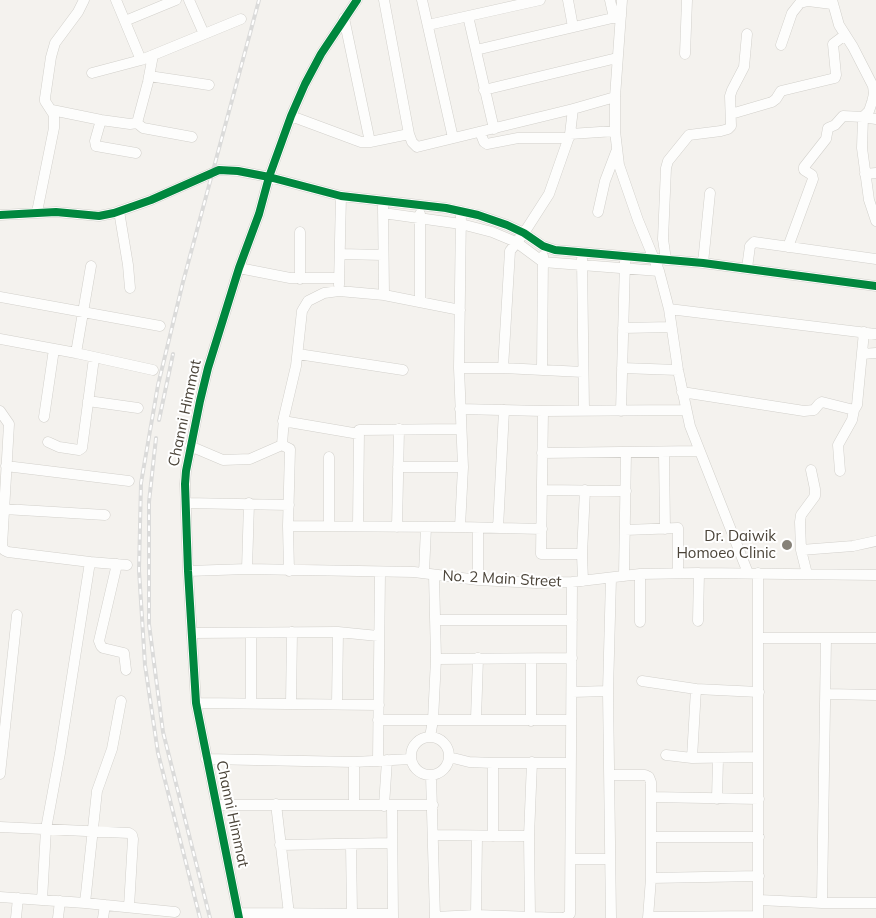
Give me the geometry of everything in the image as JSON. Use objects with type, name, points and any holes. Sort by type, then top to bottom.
[{"type":"street","points":[[37,212],[54,128],[52,110],[45,101],[52,52],[60,36],[78,12],[84,0]]},
{"type":"street","points":[[116,0],[141,60]]},
{"type":"street","points":[[125,21],[176,0]]},
{"type":"street","points":[[189,0],[204,34]]},
{"type":"street","name":"Channi Himmat","points":[[238,916],[196,703],[185,484],[190,446],[208,368],[239,268],[259,214],[269,177],[291,116],[305,84],[321,54],[357,0]]},
{"type":"street","points":[[384,0],[409,134],[415,146],[420,147],[573,110],[615,97]]},
{"type":"street","points":[[422,0],[453,138]]},
{"type":"street","points":[[428,25],[540,0]]},
{"type":"street","points":[[568,0],[573,27]]},
{"type":"street","points":[[610,0],[617,17]]},
{"type":"street","points":[[610,776],[645,775],[649,777],[651,782],[651,878],[648,918],[758,917],[759,638],[753,573],[699,451],[685,410],[669,309],[659,264],[635,211],[619,165],[615,131],[615,97],[617,17],[622,0]]},
{"type":"street","points":[[685,54],[687,0]]},
{"type":"street","points":[[781,45],[792,13],[800,3],[808,0],[832,2],[839,25],[856,52],[873,86],[872,102],[869,111],[863,117],[861,141],[870,205],[876,221]]},
{"type":"street","points":[[468,16],[494,128]]},
{"type":"street","points":[[476,50],[617,17]]},
{"type":"street","points":[[344,18],[370,142]]},
{"type":"street","points":[[92,73],[141,60],[241,19]]},
{"type":"street","points":[[659,264],[665,210],[664,175],[668,162],[690,135],[730,128],[730,93],[745,64],[747,34]]},
{"type":"street","points":[[731,114],[772,102],[781,91],[835,78],[833,44],[845,36]]},
{"type":"street","points":[[137,123],[153,55]]},
{"type":"street","points":[[484,90],[617,58]]},
{"type":"street","points":[[149,76],[209,85]]},
{"type":"street","points":[[52,110],[101,120],[130,124],[137,123],[143,128],[192,137]]},
{"type":"street","points":[[503,368],[509,255],[549,194],[570,136],[573,110]]},
{"type":"street","points":[[291,116],[354,140],[370,142],[409,134]]},
{"type":"street","points":[[788,247],[813,178],[812,175],[804,170],[804,166],[826,138],[828,128],[836,124],[841,117],[876,119]]},
{"type":"street","points":[[101,120],[95,141],[96,146],[136,153]]},
{"type":"street","points":[[480,132],[484,142],[487,144],[518,138],[570,136],[615,131]]},
{"type":"street","points":[[598,212],[605,180],[617,151]]},
{"type":"street","points":[[0,215],[56,212],[99,216],[150,200],[219,170],[238,171],[383,206],[461,217],[490,219],[543,253],[582,259],[625,262],[659,264],[703,263],[876,286]]},
{"type":"street","points":[[865,174],[876,173]]},
{"type":"street","points":[[703,263],[710,193]]},
{"type":"street","points":[[339,290],[341,196]]},
{"type":"street","points":[[383,206],[384,295]]},
{"type":"street","points":[[119,211],[130,288]]},
{"type":"street","points":[[420,211],[420,302]]},
{"type":"street","points":[[460,527],[463,467],[460,409],[461,217]]},
{"type":"street","points":[[300,232],[300,279]]},
{"type":"street","points":[[520,238],[543,253],[555,250],[582,259]]},
{"type":"street","points":[[747,268],[752,243],[876,259]]},
{"type":"street","points":[[542,370],[543,253]]},
{"type":"street","points":[[340,254],[383,255]]},
{"type":"street","points":[[582,259],[584,410]]},
{"type":"street","points":[[621,411],[625,262]]},
{"type":"street","points":[[76,354],[91,266]]},
{"type":"street","points":[[239,268],[300,279],[340,278]]},
{"type":"street","points":[[282,445],[283,421],[298,354],[300,321],[304,306],[317,296],[339,290],[384,295],[460,310]]},
{"type":"street","points":[[0,297],[160,326]]},
{"type":"street","points":[[669,309],[876,334]]},
{"type":"street","points":[[623,328],[671,327]]},
{"type":"street","points":[[840,471],[838,445],[852,420],[857,405],[864,332]]},
{"type":"street","points":[[0,340],[152,370]]},
{"type":"street","points":[[44,417],[54,350]]},
{"type":"street","points":[[862,354],[876,353]]},
{"type":"street","points":[[298,354],[403,370]]},
{"type":"street","points":[[48,442],[59,448],[81,449],[94,358]]},
{"type":"street","points":[[460,368],[583,372]]},
{"type":"street","points":[[622,368],[678,370]]},
{"type":"street","points":[[682,392],[804,411],[814,410],[822,402],[854,410]]},
{"type":"street","points":[[88,401],[138,408]]},
{"type":"street","points":[[460,409],[543,411],[685,410]]},
{"type":"street","points":[[498,528],[504,410]]},
{"type":"street","points":[[0,411],[9,424],[2,546],[6,552],[122,564],[99,641],[103,648],[124,653],[126,670]]},
{"type":"street","points":[[543,411],[541,554],[582,554]]},
{"type":"street","points":[[283,421],[359,434]]},
{"type":"street","points":[[397,526],[400,429]]},
{"type":"street","points":[[358,526],[359,430],[461,429]]},
{"type":"street","points":[[190,446],[223,460],[250,459],[282,445]]},
{"type":"street","points":[[282,445],[290,449],[289,570]]},
{"type":"street","points":[[542,453],[699,451]]},
{"type":"street","points":[[624,576],[626,452]]},
{"type":"street","points":[[664,452],[665,529]]},
{"type":"street","points":[[329,457],[329,526]]},
{"type":"street","points":[[6,466],[129,481]]},
{"type":"street","points":[[398,467],[463,467]]},
{"type":"street","points":[[807,574],[801,550],[800,519],[803,512],[814,500],[816,494],[811,470]]},
{"type":"street","points":[[542,490],[626,491]]},
{"type":"street","points":[[583,581],[582,554],[585,490]]},
{"type":"street","points":[[186,503],[289,504]]},
{"type":"street","points":[[247,569],[248,503]]},
{"type":"street","points":[[4,509],[105,515]]},
{"type":"street","points":[[288,526],[542,529]]},
{"type":"street","points":[[426,527],[429,574],[435,620],[436,659],[433,720],[430,737]]},
{"type":"street","points":[[478,528],[478,580]]},
{"type":"street","points":[[625,530],[678,528],[678,573]]},
{"type":"street","points":[[801,550],[853,546],[876,541]]},
{"type":"street","points":[[42,900],[46,829],[90,562]]},
{"type":"street","name":"No. 2 Main Street","points":[[188,570],[247,569],[380,572],[429,574],[536,584],[583,581],[640,574],[876,575]]},
{"type":"street","points":[[238,916],[352,913],[393,916],[392,843],[378,720],[380,572]]},
{"type":"street","points":[[698,621],[699,573]]},
{"type":"street","points":[[640,574],[640,622]]},
{"type":"street","points":[[611,578],[608,690],[611,918]]},
{"type":"street","points":[[431,775],[435,917],[476,915],[562,918],[570,914],[572,582]]},
{"type":"street","points":[[0,774],[17,615]]},
{"type":"street","points":[[435,620],[572,620]]},
{"type":"street","points":[[291,704],[292,632]]},
{"type":"street","points":[[192,633],[338,632],[378,636]]},
{"type":"street","points":[[337,704],[338,632]]},
{"type":"street","points":[[250,703],[252,633]]},
{"type":"street","points":[[759,638],[876,638]]},
{"type":"street","points":[[822,903],[826,638]]},
{"type":"street","points":[[476,719],[478,658]]},
{"type":"street","points":[[436,659],[572,658]]},
{"type":"street","points":[[531,659],[531,721]]},
{"type":"street","points":[[0,671],[12,673]]},
{"type":"street","points":[[642,681],[696,689],[759,692]]},
{"type":"street","points":[[692,758],[696,689]]},
{"type":"street","points":[[572,692],[608,690]]},
{"type":"street","points":[[826,694],[876,695]]},
{"type":"street","points":[[84,902],[98,786],[112,749],[121,701]]},
{"type":"street","points":[[196,703],[378,705]]},
{"type":"street","points":[[378,720],[571,720]]},
{"type":"street","points":[[430,737],[440,739],[447,747],[449,757],[445,768],[431,775],[416,769],[411,759],[412,748],[419,740],[430,737]]},
{"type":"street","points":[[666,755],[718,759],[758,757]]},
{"type":"street","points":[[449,757],[470,762],[570,763]]},
{"type":"street","points":[[206,759],[354,762],[411,759]]},
{"type":"street","points":[[717,799],[718,759]]},
{"type":"street","points":[[354,762],[354,805]]},
{"type":"street","points":[[530,916],[529,836],[532,762]]},
{"type":"street","points":[[493,763],[493,836]]},
{"type":"street","points":[[651,798],[759,799]]},
{"type":"street","points":[[276,804],[289,914]]},
{"type":"street","points":[[216,805],[433,806]]},
{"type":"street","points":[[0,826],[125,832],[132,836],[134,839],[129,907]]},
{"type":"street","points":[[433,835],[529,836]]},
{"type":"street","points":[[476,915],[477,836]]},
{"type":"street","points":[[651,837],[759,836]]},
{"type":"street","points":[[280,845],[392,843]]},
{"type":"street","points":[[351,844],[352,913]]},
{"type":"street","points":[[571,859],[610,859]]},
{"type":"street","points":[[651,878],[759,876]]},
{"type":"street","points":[[0,897],[84,902],[129,907],[145,914],[175,912]]},
{"type":"street","points":[[16,918],[18,898]]},
{"type":"street","points":[[759,900],[876,903]]},
{"type":"street","points":[[58,918],[60,901]]},
{"type":"street","points":[[103,918],[105,905]]},
{"type":"railway","points":[[200,918],[158,753],[145,665],[139,570],[141,483],[158,385],[183,282],[259,0]]},
{"type":"railway","points":[[159,420],[173,354]]},
{"type":"railway","points":[[156,438],[149,502],[149,624],[163,732],[210,918]]},
{"type":"cycle path","points":[[239,918],[196,703],[188,571],[186,471],[208,368],[239,268],[291,116],[321,54],[357,0]]},
{"type":"cycle path","points":[[0,215],[56,212],[99,216],[114,213],[151,200],[219,170],[238,171],[341,196],[446,208],[478,215],[507,225],[524,233],[543,246],[555,250],[703,263],[876,286]]},
{"type":"place","name":"Dr. Daiwik Homoeo Clinic","points":[[787,545]]}]
